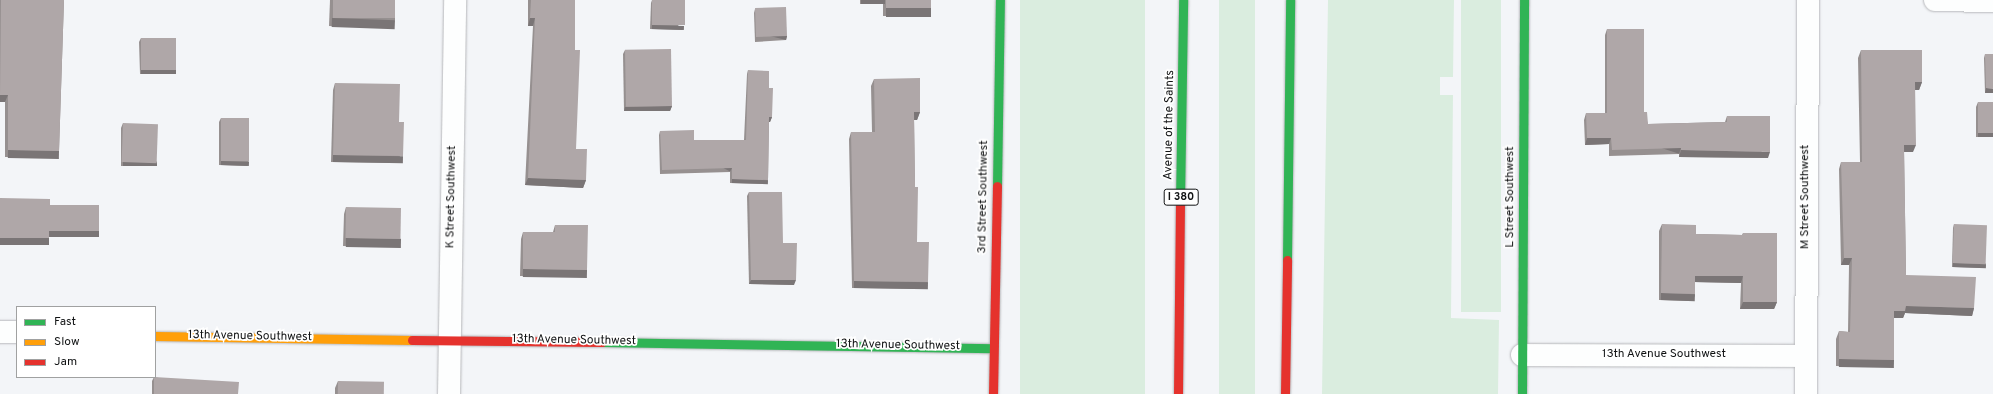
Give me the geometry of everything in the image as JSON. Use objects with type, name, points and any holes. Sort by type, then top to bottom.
[{"type":"main road","name":"3rd Street Southwest","points":[[993,394],[1000,0]]},
{"type":"main road","name":"Avenue of the Saints","points":[[1178,394],[1183,0]]},
{"type":"main road","points":[[1285,394],[1290,0]]},
{"type":"main road","name":"L Street Southwest","points":[[1522,394],[1524,0]]},
{"type":"main road","name":"13th Avenue Southwest","points":[[156,336],[450,339],[993,348]]},
{"type":"street","name":"K Street Southwest","points":[[449,394],[455,0]]},
{"type":"street","name":"M Street Southwest","points":[[1806,394],[1808,0]]},
{"type":"street","points":[[1936,0],[1993,1]]},
{"type":"street","points":[[0,332],[16,332]]},
{"type":"street","name":"13th Avenue Southwest","points":[[1522,355],[1806,356]]},
{"type":"green space","points":[[1020,0],[1145,0],[1145,394],[1020,394]]},
{"type":"green space","points":[[1219,0],[1255,0],[1255,394],[1219,394]]},
{"type":"green space","points":[[1328,0],[1454,0],[1453,77],[1440,77],[1440,95],[1453,95],[1451,318],[1499,320],[1498,394],[1322,394]]},
{"type":"green space","points":[[1461,0],[1501,0],[1501,312],[1461,312]]},
{"type":"building","points":[[1,0],[64,0],[59,151],[8,150],[8,95],[0,95]]},
{"type":"building","points":[[333,0],[395,0],[395,18],[333,18]]},
{"type":"building","points":[[531,0],[575,0],[575,50],[580,50],[576,149],[587,149],[586,180],[528,178],[535,18],[530,18]]},
{"type":"building","points":[[652,0],[685,0],[685,25],[652,25]]},
{"type":"building","points":[[886,0],[931,0],[931,8],[886,8]]},
{"type":"building","points":[[786,7],[787,36],[756,37],[755,8]]},
{"type":"building","points":[[1607,29],[1644,29],[1644,112],[1647,112],[1648,124],[1727,122],[1727,116],[1770,116],[1770,152],[1681,150],[1681,148],[1612,150],[1611,138],[1587,138],[1586,113],[1607,113]]},
{"type":"building","points":[[141,38],[176,38],[176,70],[141,70]]},
{"type":"building","points":[[671,49],[672,106],[626,107],[625,50]]},
{"type":"building","points":[[1861,50],[1922,50],[1922,82],[1915,82],[1916,145],[1904,145],[1906,275],[1976,277],[1974,308],[1906,306],[1905,311],[1894,311],[1894,360],[1839,359],[1839,331],[1850,332],[1852,258],[1844,258],[1841,162],[1862,162]]},
{"type":"building","points":[[1985,54],[1993,54],[1993,89],[1986,88]]},
{"type":"building","points":[[748,70],[769,71],[769,88],[773,88],[772,117],[769,117],[768,180],[732,179],[732,168],[662,170],[660,131],[694,130],[694,140],[746,140]]},
{"type":"building","points":[[920,78],[920,112],[914,112],[915,187],[918,187],[917,242],[929,242],[928,282],[854,281],[851,132],[875,132],[874,79]]},
{"type":"building","points":[[335,83],[400,84],[399,122],[404,122],[403,156],[333,155]]},
{"type":"building","points":[[1978,102],[1993,102],[1993,133],[1978,133]]},
{"type":"building","points":[[221,118],[249,118],[249,161],[221,161]]},
{"type":"building","points":[[123,123],[158,124],[157,163],[122,162]]},
{"type":"building","points":[[749,192],[782,192],[783,243],[797,243],[796,280],[751,280]]},
{"type":"building","points":[[0,198],[50,199],[50,205],[99,205],[99,231],[49,231],[49,238],[0,238]]},
{"type":"building","points":[[346,207],[401,208],[400,239],[345,238]]},
{"type":"building","points":[[1662,224],[1696,225],[1696,234],[1743,235],[1743,233],[1777,233],[1777,302],[1743,302],[1743,276],[1695,276],[1695,294],[1661,293]]},
{"type":"building","points":[[1954,224],[1987,225],[1986,264],[1953,263]]},
{"type":"building","points":[[555,225],[588,225],[587,270],[523,269],[523,232],[555,232]]},
{"type":"building","points":[[156,377],[239,382],[238,394],[154,394],[154,378]]},
{"type":"building","points":[[338,381],[384,382],[384,394],[338,394]]},
{"type":"traffic: fast","points":[[997,186],[1000,0]]},
{"type":"traffic: fast","points":[[1180,202],[1183,0]]},
{"type":"traffic: fast","points":[[1287,260],[1290,0]]},
{"type":"traffic: fast","points":[[1522,394],[1524,0]]},
{"type":"traffic: fast","points":[[602,342],[993,348]]},
{"type":"traffic: slow","points":[[156,336],[412,340]]},
{"type":"traffic: jam","points":[[993,394],[997,186]]},
{"type":"traffic: jam","points":[[1178,394],[1180,202]]},
{"type":"traffic: jam","points":[[1285,394],[1287,260]]},
{"type":"traffic: jam","points":[[412,340],[602,342]]}]
